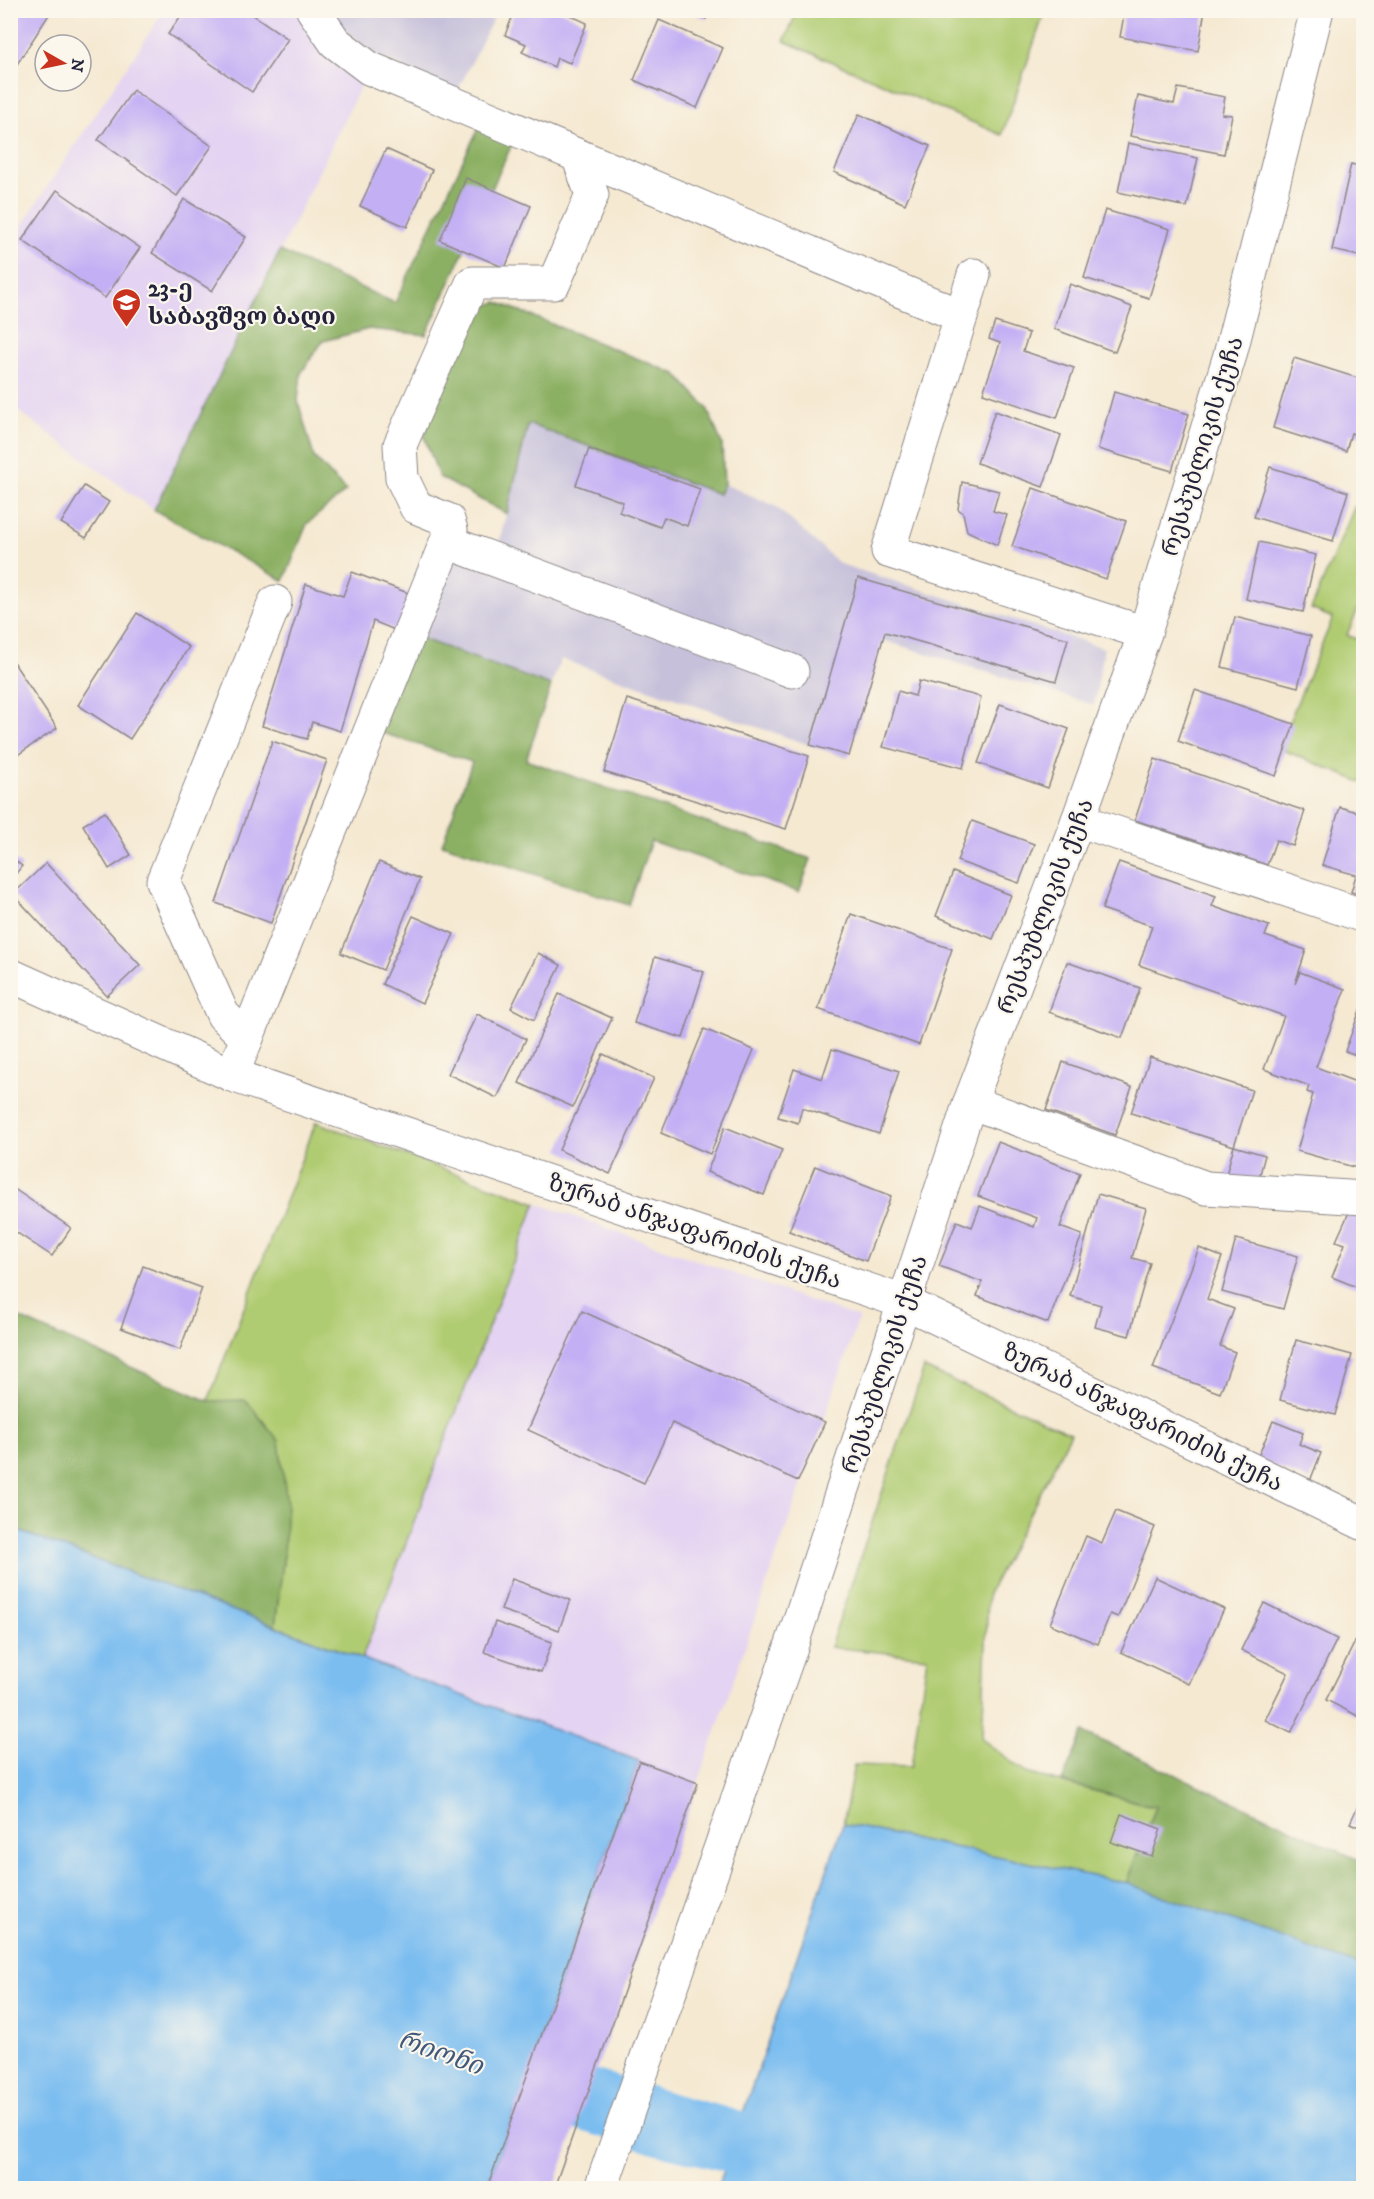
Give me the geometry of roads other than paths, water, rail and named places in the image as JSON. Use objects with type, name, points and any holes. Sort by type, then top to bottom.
[{"type":"street","points":[[313,10],[335,42],[369,68],[961,316]]},
{"type":"street","name":"რესპუბლიკის ქუჩა","points":[[601,2188],[790,1650],[970,1102],[1078,820],[1145,633],[1230,355],[1317,10]]},
{"type":"street","points":[[578,156],[592,195],[554,283],[472,283],[400,445],[402,478],[416,507],[449,533],[792,671]]},
{"type":"street","points":[[974,275],[888,551],[1145,633]]},
{"type":"street","points":[[232,1075],[449,533]]},
{"type":"street","points":[[247,1038],[223,1015],[163,881],[275,602]]},
{"type":"street","points":[[1078,820],[1364,916]]},
{"type":"street","name":"ზურაბ ანჯაფარიძის ქუჩა","points":[[10,975],[232,1075],[904,1302],[1364,1524]]},
{"type":"street","points":[[970,1102],[1206,1188],[1364,1198]]},
{"type":"water","points":[[10,1528],[639,1761],[487,2188],[11,2188]]},
{"type":"water","points":[[843,1824],[1126,1883],[1363,1967],[1363,2188],[717,2188]]},
{"type":"waterway","name":"რიონი","points":[[502,2074],[676,2127],[733,2141],[876,2188]]},
{"type":"place","name":"23-ე საბავშვო ბაღი","points":[[127,328]]}]
